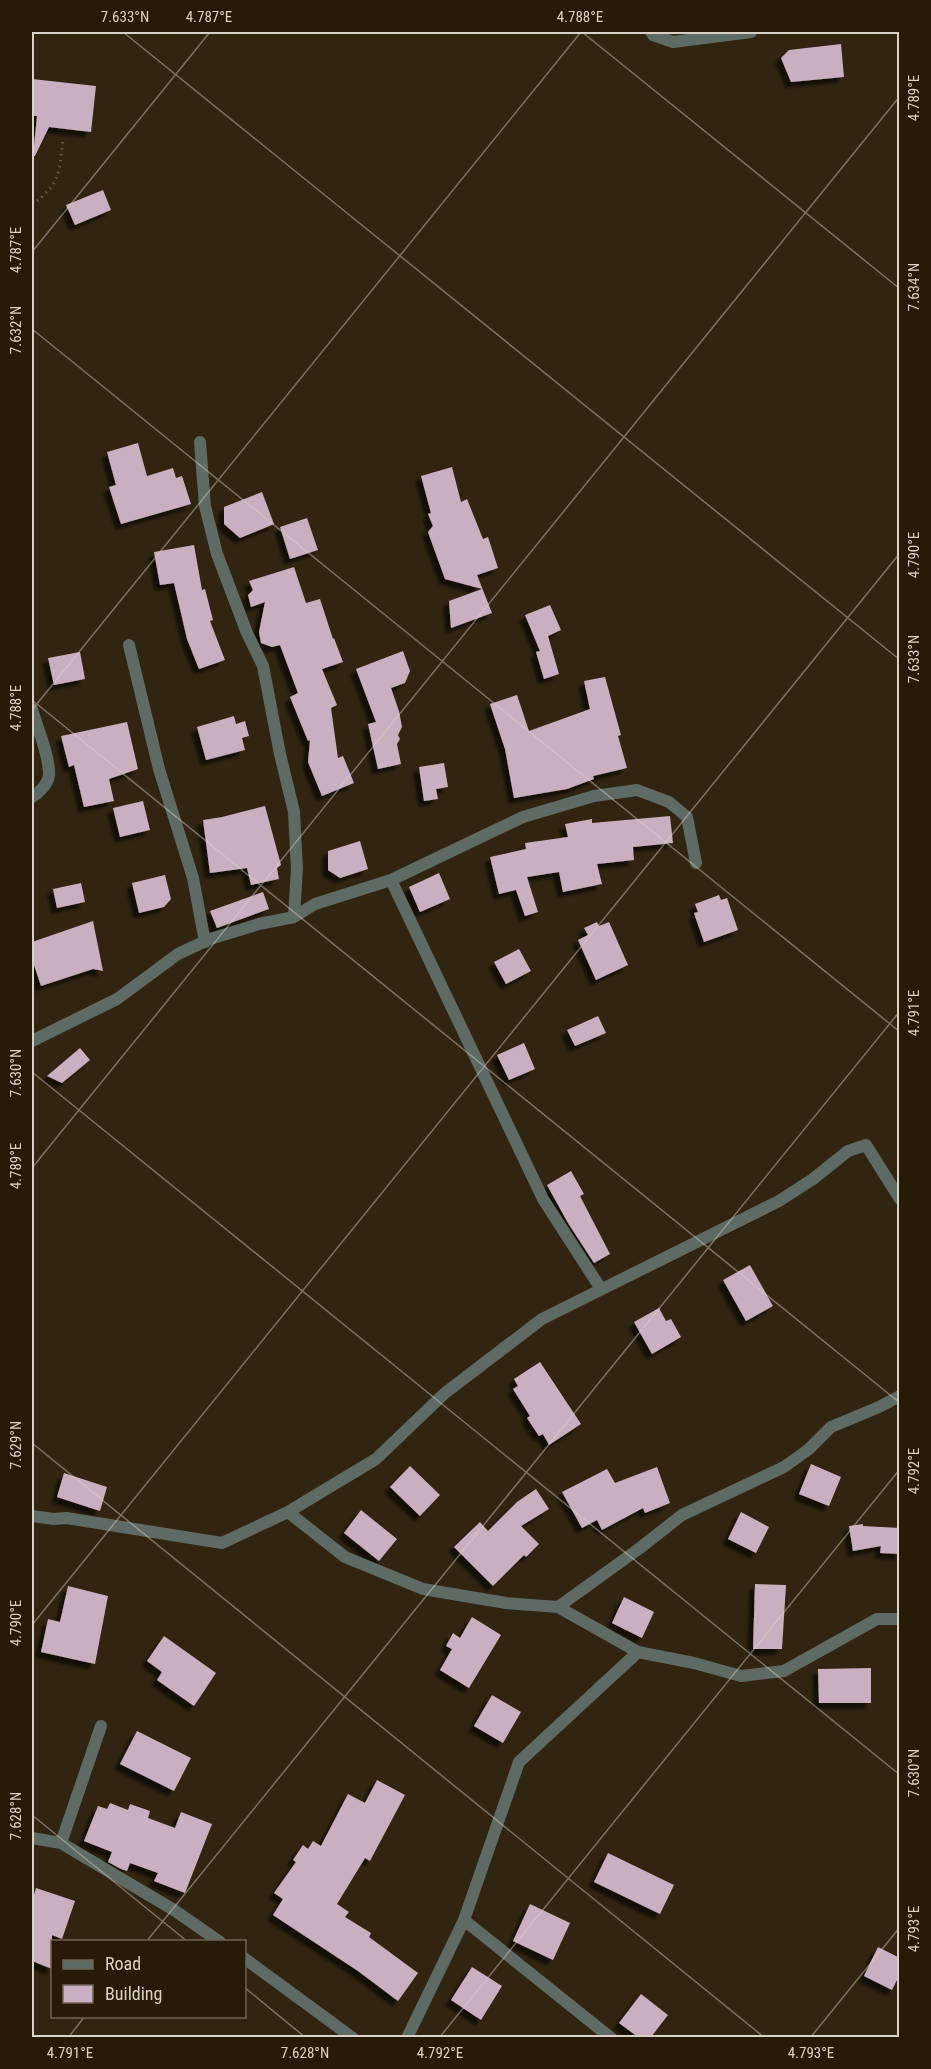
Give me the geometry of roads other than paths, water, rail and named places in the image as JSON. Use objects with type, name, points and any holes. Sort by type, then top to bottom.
[{"type":"street","points":[[651,32],[653,35],[673,42],[751,32]]},
{"type":"street","points":[[200,442],[205,506],[217,554],[247,633],[263,666],[277,744],[294,812],[297,869],[294,917]]},
{"type":"street","points":[[129,645],[159,769],[193,878],[205,942]]},
{"type":"street","points":[[32,709],[49,777],[39,794],[32,797]]},
{"type":"street","points":[[32,1041],[117,999],[178,954],[205,942],[259,924],[294,917],[315,904],[390,880],[523,817],[594,796],[637,790],[669,802],[687,817],[696,863]]},
{"type":"street","points":[[390,880],[543,1199],[601,1289]]},
{"type":"street","points":[[32,1516],[66,1518],[222,1544],[288,1512],[376,1459],[445,1393],[542,1319],[779,1201],[813,1179],[848,1151],[866,1145],[900,1198]]},
{"type":"street","points":[[558,1606],[682,1515],[784,1467],[809,1449],[831,1427],[900,1396]]},
{"type":"street","points":[[288,1512],[345,1557],[423,1589],[506,1603],[558,1606],[638,1652],[741,1676],[784,1671],[877,1619],[900,1619]]},
{"type":"street","points":[[407,2037],[464,1920],[519,1762],[638,1652]]},
{"type":"street","points":[[61,1842],[101,1726]]},
{"type":"street","points":[[32,1838],[61,1842],[174,1910],[219,1940]]},
{"type":"street","points":[[464,1920],[611,2037]]},
{"type":"street","points":[[246,1959],[353,2037]]}]
